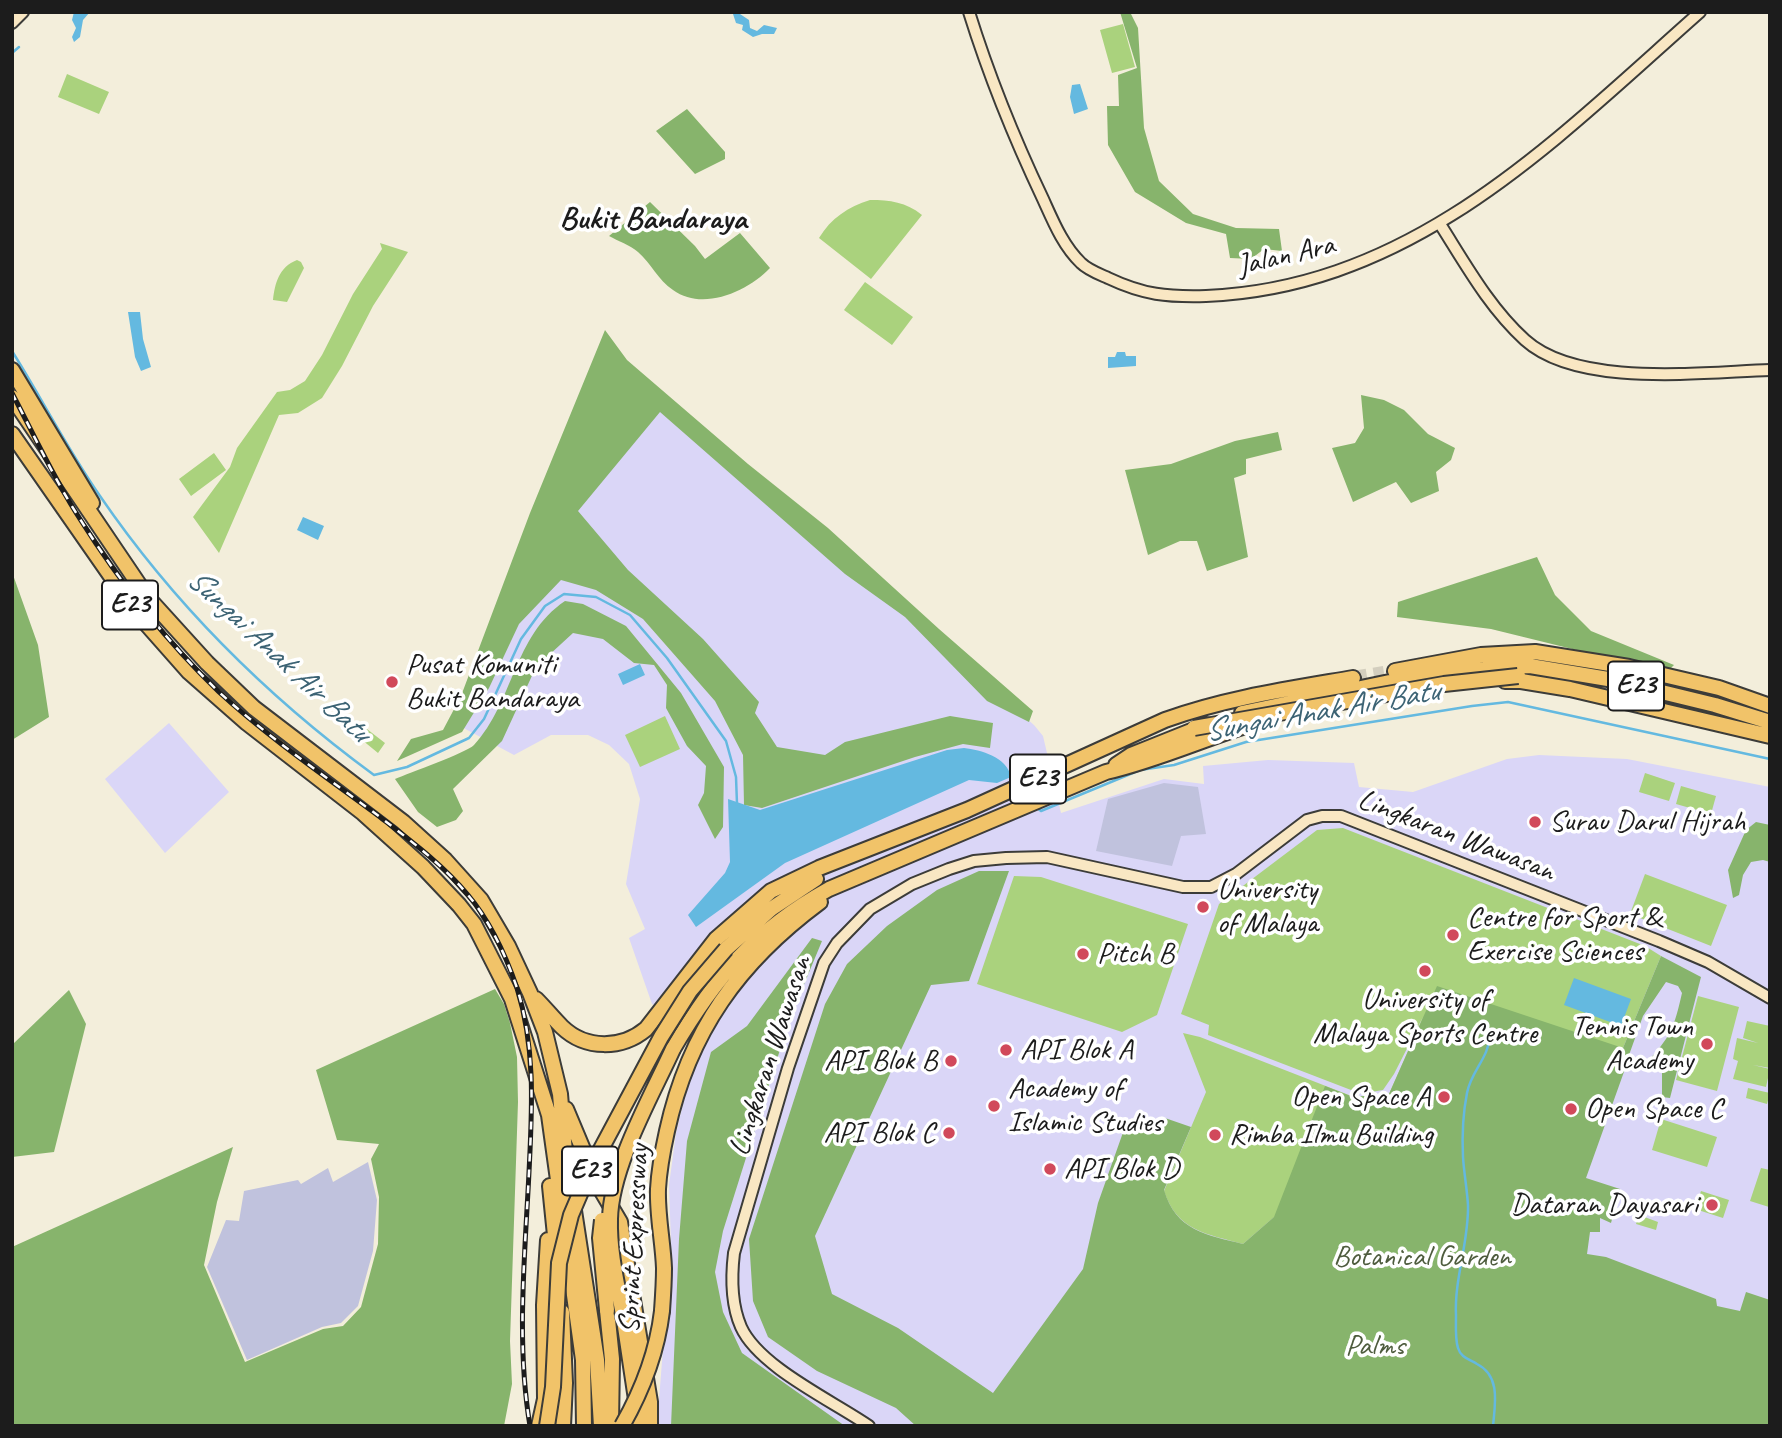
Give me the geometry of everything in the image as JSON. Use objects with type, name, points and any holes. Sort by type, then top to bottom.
[{"type":"highway","points":[[12,370],[85,489],[125,566]]},
{"type":"highway","name":"E23","points":[[12,397],[148,598],[207,663],[254,708],[402,822],[445,860],[481,900],[508,946],[545,1032],[560,1094],[565,1152],[597,1360],[601,1426]]},
{"type":"highway","name":"E23","points":[[12,434],[136,612],[189,672],[247,723],[363,813],[423,867],[459,905],[485,944],[512,999],[549,1115],[583,1360],[584,1426]]},
{"type":"highway","name":"E23","points":[[1384,673],[1481,655],[1535,652],[1629,667],[1719,688],[1770,706]]},
{"type":"highway","name":"E23","points":[[1103,773],[1131,755],[1230,716],[1370,685],[1500,667],[1530,667],[1608,679],[1715,705],[1770,724]]},
{"type":"highway","name":"E23","points":[[1108,747],[1161,734],[1444,684],[1518,676],[1573,679],[1642,695]]},
{"type":"highway","name":"E23","points":[[548,1426],[553,1387],[559,1263],[571,1215],[648,1060],[690,991],[726,949],[771,909],[856,855],[967,810],[1165,720],[1198,708],[1257,694],[1353,678]]},
{"type":"highway","name":"E23","points":[[1103,773],[1130,766],[1220,733],[1306,708],[1387,689],[1444,682],[1521,681],[1570,689],[1770,736]]},
{"type":"highway","name":"E23","points":[[1671,702],[1770,724]]},
{"type":"highway","name":"Sprint Expressway","points":[[622,1426],[652,1364],[659,1337],[664,1269],[658,1189],[674,1100],[688,1059],[736,969],[818,904],[864,874],[1103,773]]},
{"type":"highway","points":[[530,993],[563,1029],[578,1039],[598,1045],[618,1044],[638,1036],[655,1019],[716,939],[771,891],[819,868],[856,855]]},
{"type":"highway","points":[[611,1426],[612,1359],[600,1238],[603,1201],[622,1143],[673,1049],[699,1004],[736,969]]},
{"type":"highway","points":[[639,1426],[610,1238],[610,1217],[613,1194],[621,1168],[673,1049]]},
{"type":"highway","points":[[540,1085],[556,1245],[548,1426]]},
{"type":"highway","points":[[560,1094],[597,1184],[620,1223],[648,1390],[650,1426]]},
{"type":"highway","points":[[539,1426],[545,1399],[544,1293],[552,1207]]},
{"type":"highway","points":[[559,1263],[565,1383],[562,1426]]},
{"type":"street","points":[[12,23],[23,12]]},
{"type":"street","name":"Jalan Ara","points":[[969,12],[983,58],[1010,126],[1060,234],[1081,264],[1145,293],[1169,297],[1219,295],[1322,276],[1361,263],[1440,224],[1484,194],[1566,130],[1700,12]]},
{"type":"street","points":[[1440,224],[1486,299],[1526,341],[1543,352],[1575,364],[1613,372],[1770,370]]},
{"type":"street","name":"Lingkaran Wawasan","points":[[869,1426],[785,1372],[754,1345],[742,1330],[735,1311],[732,1271],[734,1253],[788,1068],[824,963],[837,943],[870,909],[912,884],[974,861],[1047,857],[1183,887],[1211,887],[1236,874],[1307,820],[1322,816],[1341,816],[1659,941],[1708,962],[1770,998]]},
{"type":"shaded area","name":"University of Malaya","points":[[603,350],[1034,725],[1043,736],[1061,813],[1164,779],[1204,784],[1203,766],[1268,760],[1354,763],[1359,787],[1413,792],[1507,759],[1539,755],[1627,759],[1770,787],[1770,1426],[657,1426],[671,1244],[669,1185],[676,1133],[686,1091],[708,1036],[652,1004],[629,938],[645,929],[626,884],[640,799],[629,764],[609,745],[588,735],[551,735],[514,755],[456,724]]},
{"type":"shaded area","points":[[169,723],[229,792],[165,853],[105,779]]},
{"type":"shaded area","points":[[1164,783],[1198,787],[1206,834],[1181,836],[1172,866],[1096,851],[1108,799]]},
{"type":"shaded area","points":[[368,1162],[377,1200],[373,1251],[358,1306],[341,1323],[322,1327],[247,1360],[207,1267],[226,1220],[239,1221],[244,1191],[298,1180],[301,1184],[328,1168],[333,1182]]},
{"type":"green space","points":[[1120,12],[1130,12],[1138,28],[1144,128],[1159,181],[1193,214],[1236,228],[1279,229],[1282,251],[1264,249],[1251,259],[1230,258],[1226,234],[1186,223],[1135,192],[1108,145],[1107,106],[1119,106],[1118,75],[1137,68]]},
{"type":"green space","points":[[1123,24],[1135,67],[1112,73],[1100,30]]},
{"type":"green space","points":[[67,74],[109,92],[99,114],[58,97]]},
{"type":"green space","points":[[687,109],[725,152],[725,159],[695,174],[656,131]]},
{"type":"green space","points":[[870,200],[898,203],[922,215],[871,279],[819,238],[841,214]]},
{"type":"green space","points":[[650,202],[705,259],[740,233],[770,268],[738,291],[711,299],[685,296],[673,290],[638,252],[609,236]]},
{"type":"green space","points":[[380,243],[408,252],[373,306],[322,398],[298,413],[279,415],[219,553],[193,517],[230,467],[237,448],[277,392],[290,390],[305,381],[322,355],[353,294],[382,249]]},
{"type":"green space","points":[[297,260],[304,268],[287,302],[273,300],[282,271]]},
{"type":"green space","points":[[865,282],[913,317],[892,345],[844,310]]},
{"type":"green space","points":[[605,330],[627,360],[748,464],[828,528],[1033,711],[1029,722],[987,701],[905,617],[845,574],[660,412],[578,511],[628,570],[703,639],[759,702],[755,713],[777,747],[825,755],[845,742],[950,716],[993,723],[990,748],[963,744],[915,757],[762,808],[744,805],[743,755],[715,701],[643,619],[596,590],[561,580],[519,624],[489,688],[462,732],[397,761],[411,739],[443,730],[461,696],[530,513]]},
{"type":"green space","points":[[1361,395],[1384,400],[1404,410],[1428,434],[1455,448],[1451,460],[1436,472],[1439,491],[1411,503],[1396,482],[1353,502],[1332,448],[1355,443],[1364,428]]},
{"type":"green space","points":[[1278,432],[1282,450],[1246,459],[1246,474],[1234,478],[1248,557],[1207,571],[1197,541],[1180,541],[1148,555],[1125,470],[1171,464],[1235,441]]},
{"type":"green space","points":[[214,453],[226,470],[191,496],[179,479]]},
{"type":"green space","points":[[1537,557],[1555,595],[1591,631],[1674,665],[1670,669],[1617,660],[1491,629],[1397,617],[1398,602]]},
{"type":"green space","points":[[12,572],[38,645],[49,717],[12,740]]},
{"type":"green space","points":[[565,601],[583,604],[626,626],[681,693],[724,767],[723,827],[715,839],[698,805],[704,793],[706,766],[687,746],[666,708],[667,685],[654,665],[634,663],[603,639],[573,633],[536,667],[502,741],[453,789],[463,811],[456,820],[437,827],[418,812],[395,779],[474,745],[498,709],[534,632],[548,615]]},
{"type":"green space","points":[[665,716],[680,749],[640,767],[625,735]]},
{"type":"green space","points":[[363,726],[385,743],[378,753],[356,735]]},
{"type":"green space","points":[[1645,773],[1675,783],[1669,801],[1639,792]]},
{"type":"green space","points":[[1681,786],[1716,796],[1711,814],[1676,804]]},
{"type":"green space","points":[[1756,822],[1770,825],[1770,862],[1751,862],[1743,875],[1739,895],[1733,898],[1728,870],[1746,830]]},
{"type":"green space","name":"University of Malaya Sports Centre","points":[[1343,828],[1645,946],[1661,956],[1623,1048],[1273,1218],[1243,1244],[1206,1233],[1185,1223],[1177,1215],[1164,1191],[1206,1092],[1183,1033],[1200,1037],[1354,1097],[1389,1094],[1423,1017],[1383,1090],[1371,1092],[1351,1090],[1208,1035],[1209,1025],[1181,1014],[1219,904],[1317,830]]},
{"type":"green space","points":[[979,871],[1009,871],[969,981],[931,985],[815,1236],[832,1294],[898,1328],[993,1393],[1083,1269],[1098,1203],[1126,1124],[1137,1120],[1147,1130],[1165,1118],[1191,1127],[1164,1190],[1169,1204],[1185,1223],[1194,1229],[1243,1244],[1274,1217],[1325,1086],[1353,1097],[1389,1094],[1437,986],[1623,1048],[1661,956],[1701,977],[1670,1098],[1662,1097],[1662,1068],[1643,1068],[1674,1024],[1682,993],[1678,986],[1666,982],[1643,1016],[1629,1055],[1638,1061],[1635,1068],[1625,1069],[1586,1178],[1620,1189],[1611,1223],[1600,1218],[1600,1232],[1590,1232],[1587,1254],[1606,1257],[1716,1299],[1717,1306],[1740,1311],[1746,1292],[1770,1300],[1770,1426],[916,1426],[896,1408],[817,1371],[768,1337],[753,1301],[749,1239],[825,1004],[847,964],[887,926],[937,890]]},
{"type":"green space","points":[[1645,874],[1727,905],[1711,946],[1630,914]]},
{"type":"green space","name":"Pitch B","points":[[1014,876],[1041,877],[1188,924],[1157,1015],[1122,1032],[977,984]]},
{"type":"green space","points":[[812,938],[822,941],[790,1018],[723,1231],[715,1272],[723,1312],[742,1353],[845,1426],[671,1426],[679,1239],[687,1141],[711,1052],[747,1026]]},
{"type":"green space","points":[[495,989],[504,1004],[517,1057],[518,1102],[510,1341],[512,1384],[504,1426],[12,1426],[12,1247],[233,1147],[217,1202],[204,1265],[245,1362],[323,1329],[343,1326],[361,1307],[378,1244],[379,1197],[371,1159],[379,1144],[337,1140],[316,1070]]},
{"type":"green space","points":[[69,990],[86,1024],[54,1152],[12,1157],[12,1045]]},
{"type":"green space","name":"Tennis Town Academy","points":[[1698,996],[1739,1007],[1717,1091],[1676,1080]]},
{"type":"green space","points":[[1747,1021],[1770,1026],[1770,1068],[1753,1065],[1770,1069],[1766,1087],[1733,1079],[1738,1061],[1733,1059],[1737,1038],[1758,1043],[1743,1038]]},
{"type":"green space","points":[[1748,1088],[1770,1093],[1767,1104],[1746,1098]]},
{"type":"green space","points":[[1661,1119],[1717,1137],[1707,1167],[1652,1150]]},
{"type":"green space","points":[[1761,1168],[1770,1170],[1769,1207],[1750,1201]]},
{"type":"green space","name":"Dataran Dayasari","points":[[1701,1191],[1729,1200],[1723,1218],[1695,1209]]},
{"type":"green space","points":[[1639,1215],[1658,1222],[1656,1230],[1636,1224]]},
{"type":"water","points":[[74,12],[90,12],[83,20],[80,37],[74,42],[72,37],[76,28],[72,20]]},
{"type":"water","points":[[737,12],[749,20],[750,28],[757,31],[764,25],[777,28],[774,34],[753,37],[742,30],[743,25],[736,23],[733,14]]},
{"type":"water","points":[[1080,84],[1088,109],[1074,114],[1070,97],[1072,85]]},
{"type":"water","points":[[128,312],[140,312],[143,339],[151,367],[141,371],[135,357]]},
{"type":"water","points":[[1117,352],[1136,356],[1136,366],[1108,368],[1108,357],[1115,357]]},
{"type":"water","points":[[303,517],[324,526],[318,540],[297,530]]},
{"type":"water","points":[[640,664],[645,675],[623,685],[618,674]]},
{"type":"water","points":[[964,748],[999,760],[1009,770],[1011,777],[997,783],[969,780],[785,863],[696,927],[688,915],[725,873],[730,862],[728,799],[760,810],[947,750]]},
{"type":"water","points":[[1574,978],[1631,999],[1621,1026],[1564,1005]]},
{"type":"waterway","name":"Sungai Anak Air Batu","points":[[12,53],[19,47]]},
{"type":"waterway","name":"Sungai Anak Air Batu","points":[[12,351],[88,479],[159,574],[225,647],[261,681],[297,714],[374,775],[407,767],[469,738],[484,719],[521,639],[545,606],[564,594],[596,597],[630,615],[667,658],[726,741],[736,777],[737,804]]},
{"type":"waterway","name":"Sungai Anak Air Batu","points":[[1037,808],[1041,811],[1140,770],[1174,765],[1246,742],[1508,702],[1770,759]]},
{"type":"waterway","points":[[1490,1035],[1487,1051],[1469,1085],[1463,1125],[1468,1219],[1457,1288],[1456,1328],[1461,1354],[1485,1369],[1493,1383],[1493,1426]]},
{"type":"tunnel","points":[[1353,678],[1384,673]]},
{"type":"tunnel","points":[[1642,695],[1671,702]]},
{"type":"railway","points":[[12,393],[61,488],[95,542],[127,588],[180,652],[219,692],[258,725],[437,863],[476,905],[497,939],[517,988],[530,1057],[531,1126],[522,1331],[530,1426]]},
{"type":"place","name":"Pusat Komuniti Bukit Bandaraya","points":[[392,682]]},
{"type":"place","name":"Surau Darul Hijrah","points":[[1535,822]]},
{"type":"place","name":"University of Malaya","points":[[1203,907]]},
{"type":"place","name":"Centre for Sport & Exercise Sciences","points":[[1453,935]]},
{"type":"place","name":"Pitch B","points":[[1083,954]]},
{"type":"place","name":"University of Malaya Sports Centre","points":[[1425,971]]},
{"type":"place","name":"Tennis Town Academy","points":[[1707,1044]]},
{"type":"place","name":"API Blok A","points":[[1006,1050]]},
{"type":"place","name":"API Blok B","points":[[951,1061]]},
{"type":"place","name":"Open Space A","points":[[1444,1097]]},
{"type":"place","name":"Academy of Islamic Studies","points":[[994,1106]]},
{"type":"place","name":"Open Space C","points":[[1571,1109]]},
{"type":"place","name":"API Blok C","points":[[949,1133]]},
{"type":"place","name":"Rimba Ilmu Building","points":[[1215,1135]]},
{"type":"place","name":"API Blok D","points":[[1050,1169]]},
{"type":"place","name":"Dataran Dayasari","points":[[1712,1205]]},
{"type":"district","name":"Bukit Bandaraya","points":[[653,220]]},
{"type":"park label","name":"Botanical Garden","points":[[1422,1257]]},
{"type":"park label","name":"Palms","points":[[1375,1346]]}]
